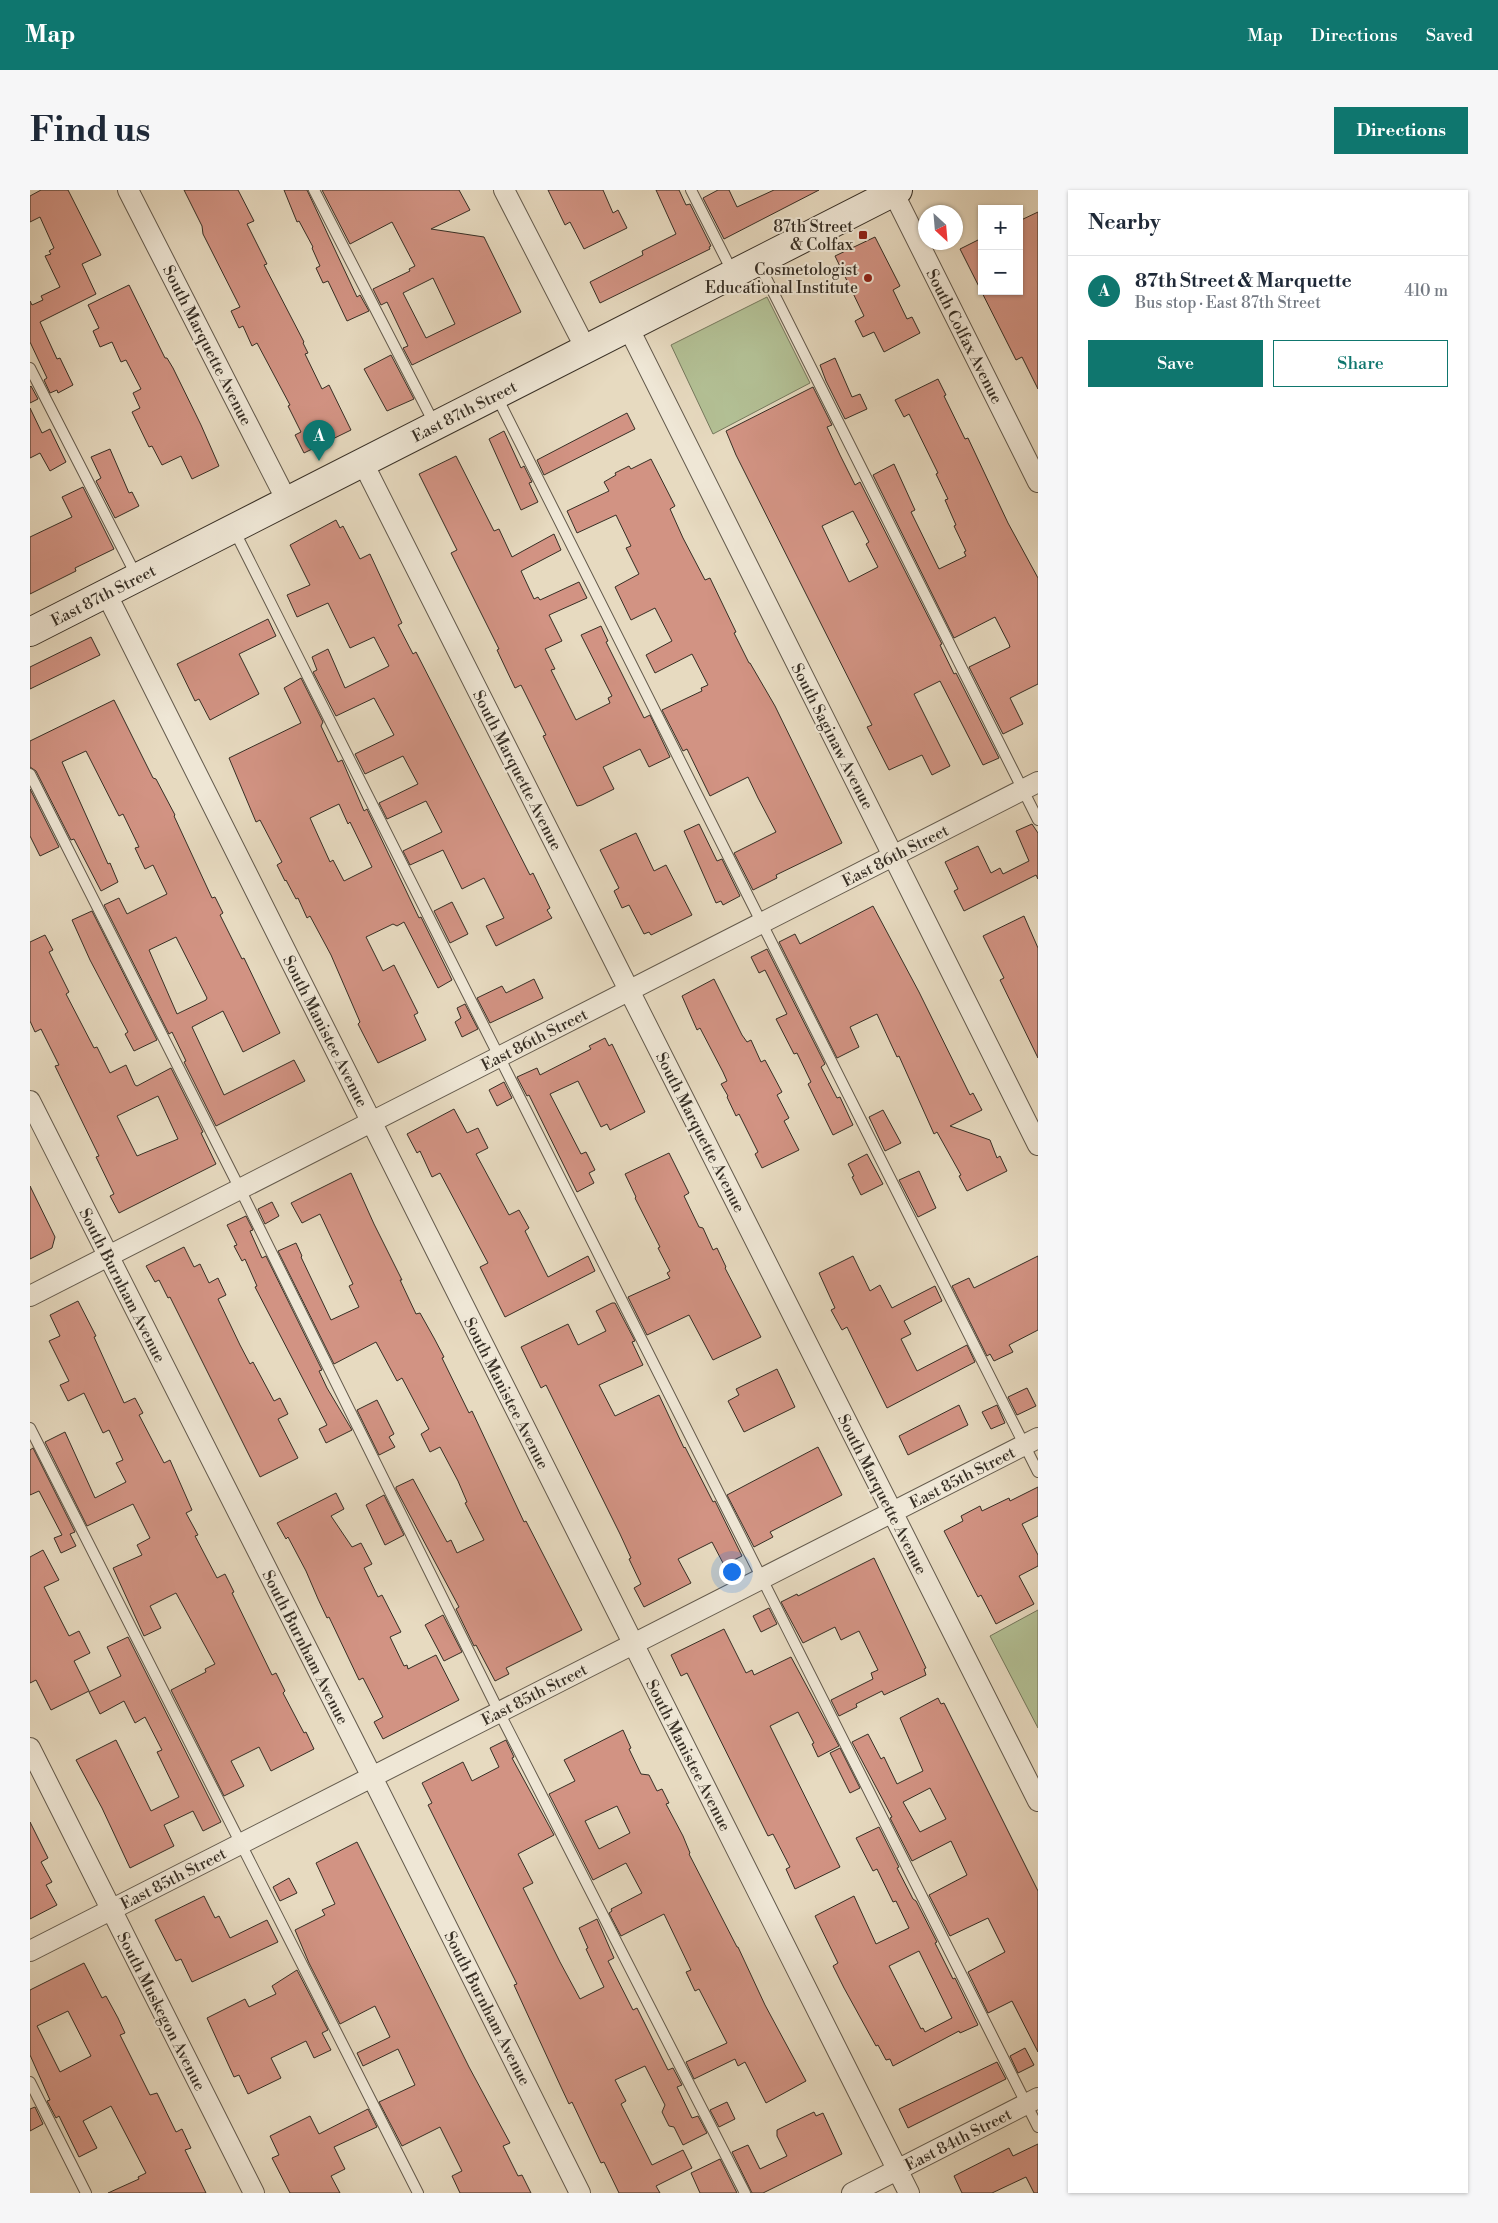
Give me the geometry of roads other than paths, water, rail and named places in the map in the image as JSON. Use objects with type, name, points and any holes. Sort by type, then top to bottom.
[{"type":"main road","name":"East 87th Street","points":[[30,632],[894,191]]},
{"type":"street","name":"South Marquette Avenue","points":[[128,190],[288,501]]},
{"type":"street","points":[[504,190],[586,349]]},
{"type":"street","name":"South Colfax Avenue","points":[[894,191],[1038,482]]},
{"type":"street","name":"South Saginaw Avenue","points":[[628,327],[1038,1145]]},
{"type":"street","name":"South Marquette Avenue","points":[[363,462],[1038,1801]]},
{"type":"street","name":"South Manistee Avenue","points":[[106,593],[909,2193]]},
{"type":"street","name":"East 86th Street","points":[[30,1296],[1030,786]]},
{"type":"street","name":"South Burnham Avenue","points":[[30,1101],[580,2193]]},
{"type":"street","name":"East 85th Street","points":[[30,1951],[1031,1441]]},
{"type":"street","name":"South Muskegon Avenue","points":[[30,1748],[254,2193]]},
{"type":"street","name":"East 84th Street","points":[[852,2193],[1032,2101]]},
{"type":"lane","points":[[314,190],[435,426]]},
{"type":"lane","points":[[691,190],[746,268],[1030,786],[1038,820]]},
{"type":"lane","points":[[30,368],[137,578]]},
{"type":"lane","points":[[496,395],[762,923],[1031,1441],[1038,1472]]},
{"type":"lane","points":[[233,529],[762,1579],[1032,2101],[1038,2128]]},
{"type":"lane","points":[[30,774],[240,1189],[499,1712],[745,2193]]},
{"type":"lane","points":[[30,1428],[418,2193]]},
{"type":"lane","points":[[30,2082],[86,2193]]},
{"type":"place","name":"87th Street & Colfax","points":[[863,235]]},
{"type":"place","name":"Cosmetologist Educational Institute","points":[[868,278]]},
{"type":"place","name":"87th Street & Marquette","points":[[319,461]]}]
